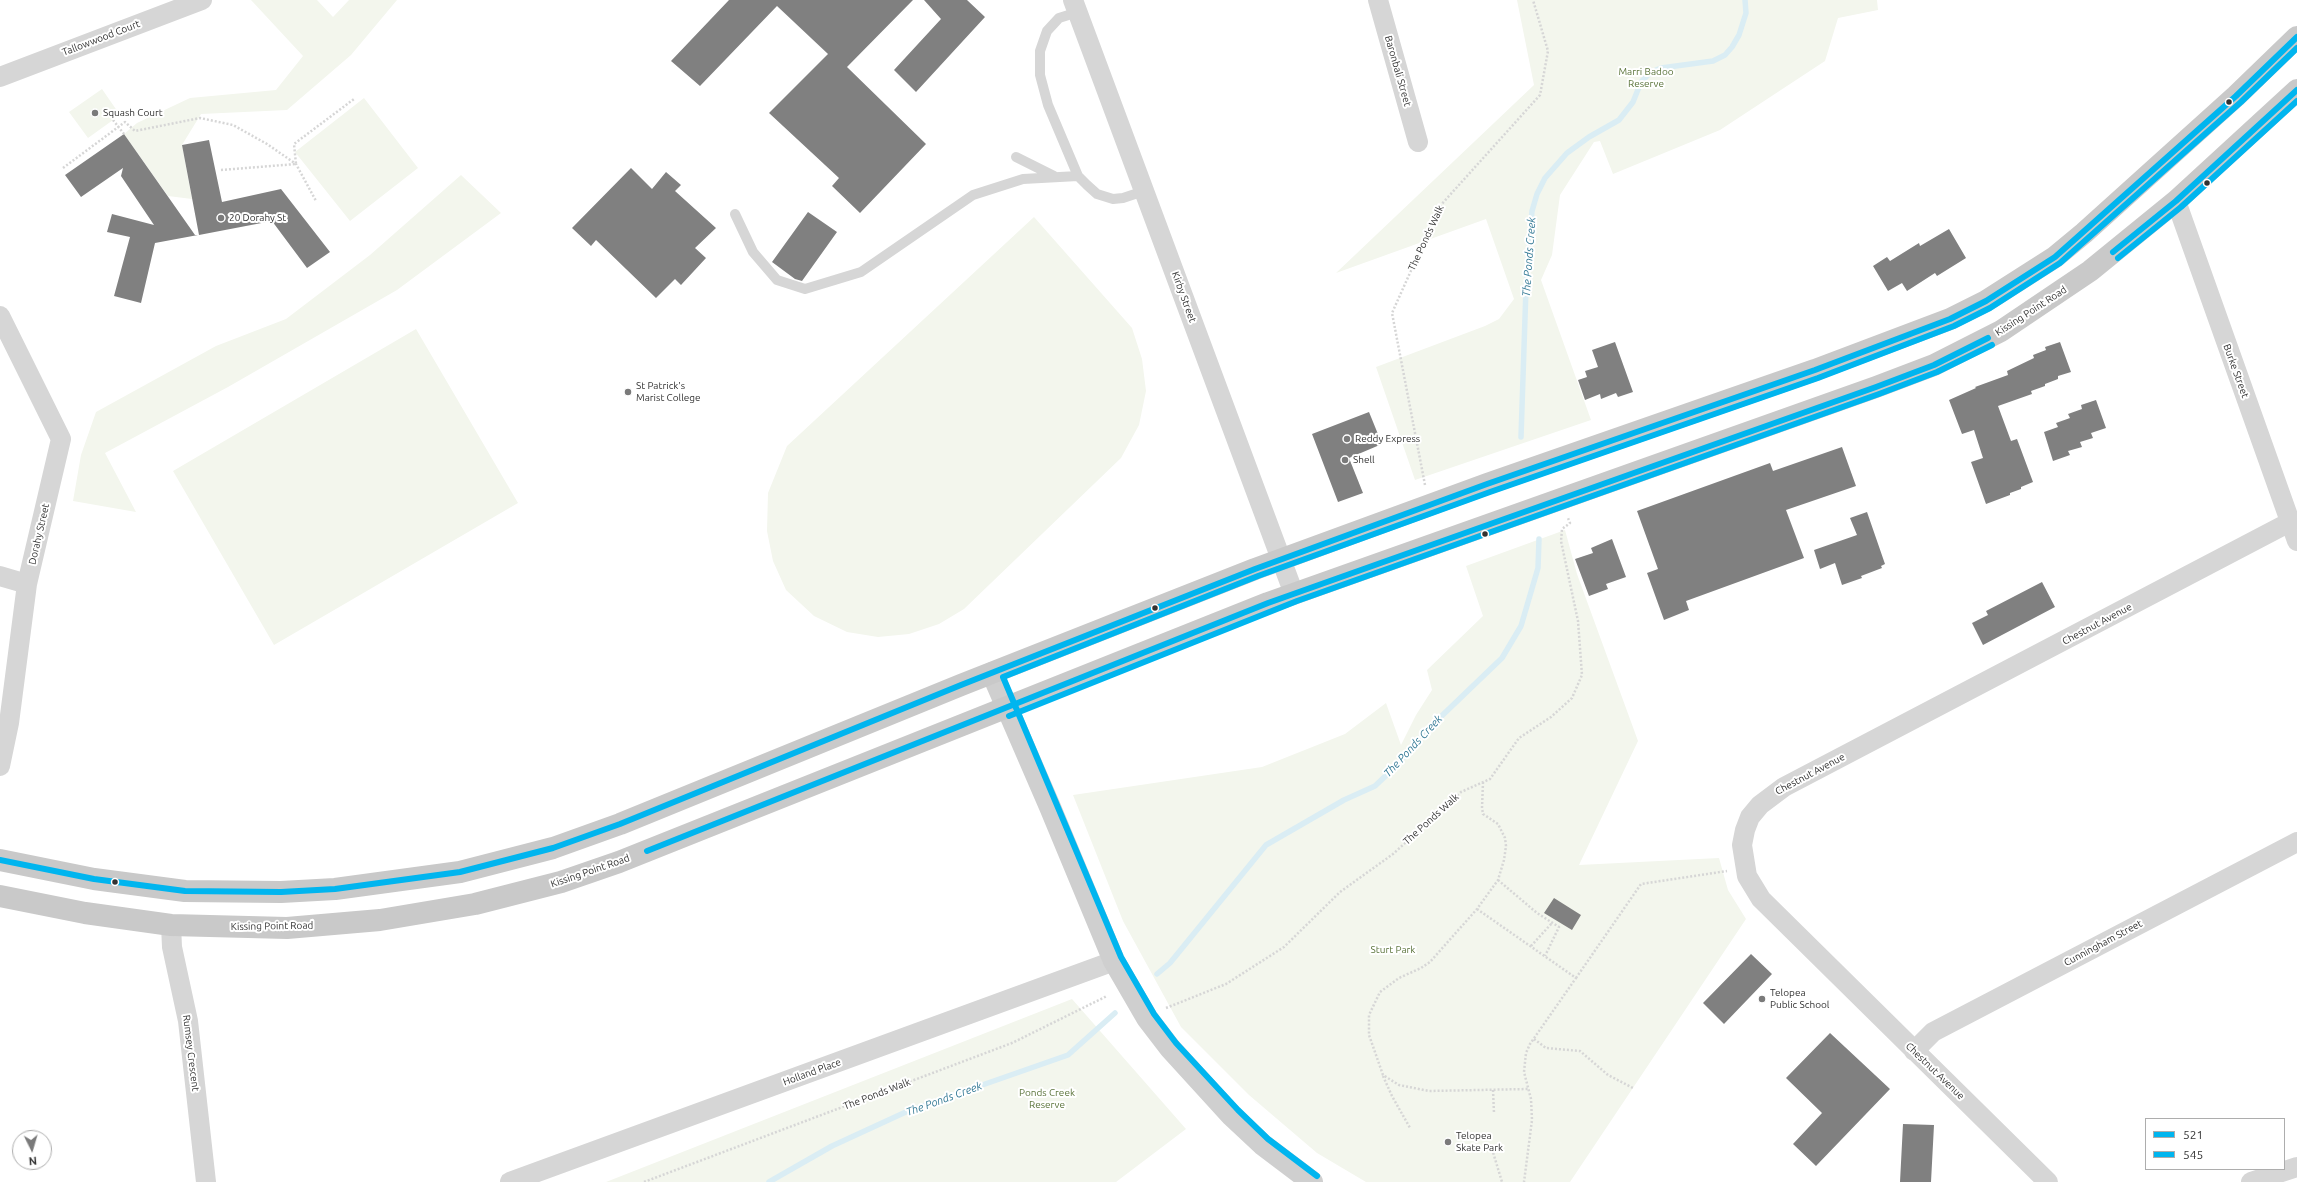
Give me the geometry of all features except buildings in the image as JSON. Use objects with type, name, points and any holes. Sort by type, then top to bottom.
[{"type":"main road","points":[[0,860],[143,887],[230,892],[335,889],[460,872],[552,848],[620,824],[992,673],[1281,560],[1487,484],[1910,336],[1950,319],[1986,301],[2055,257],[2084,233],[2236,96],[2297,37]]},
{"type":"main road","name":"Kissing Point Road","points":[[0,896],[85,913],[171,925],[255,928],[322,926],[436,912],[515,895],[619,862],[1294,594],[1876,388],[1934,365],[1995,335],[2036,309],[2090,271],[2176,201],[2297,90]]},
{"type":"street","name":"Tallowwood Court","points":[[0,77],[41,60],[202,0]]},
{"type":"street","name":"Baronbali Street","points":[[1378,0],[1418,142]]},
{"type":"street","name":"Kirby Street","points":[[1076,6],[1294,594]]},
{"type":"street","name":"Burke Street","points":[[2176,201],[2297,541]]},
{"type":"street","name":"Dorahy Street","points":[[0,316],[61,439],[27,584],[10,723],[0,766]]},
{"type":"street","name":"Chestnut Avenue","points":[[2048,1182],[1765,904],[1754,889],[1745,868],[1742,845],[1745,830],[1750,817],[1772,795],[2290,522]]},
{"type":"street","points":[[0,576],[27,584]]},
{"type":"street","points":[[992,673],[1114,961],[1147,1018],[1198,1080],[1263,1145],[1312,1182]]},
{"type":"street","name":"Cunningham Street","points":[[1914,1051],[1933,1032],[2297,842]]},
{"type":"street","name":"Rumsey Crescent","points":[[171,925],[172,947],[188,1021],[206,1182]]},
{"type":"street","name":"Holland Place","points":[[510,1182],[1114,961]]},
{"type":"street","points":[[2251,1182],[2297,1166]]},
{"type":"lane","points":[[1076,6],[1059,18],[1047,31],[1040,51],[1040,75],[1048,105],[1078,176],[1097,194],[1113,199],[1123,198],[1144,191]]},
{"type":"lane","points":[[1016,157],[1056,177]]},
{"type":"lane","points":[[735,214],[753,252],[777,280],[804,289],[861,272],[973,195],[1023,179],[1078,176]]},
{"type":"path","name":"The Ponds Walk","points":[[1425,485],[1392,313],[1440,206],[1540,95],[1548,52],[1533,0]]},
{"type":"path","points":[[316,201],[296,164],[294,144],[354,99]]},
{"type":"path","points":[[63,168],[117,126],[125,122],[135,131],[200,118],[233,126],[267,144],[296,164]]},
{"type":"path","points":[[113,120],[124,134]]},
{"type":"path","points":[[221,170],[296,164]]},
{"type":"path","name":"The Ponds Walk","points":[[1165,1008],[1226,984],[1284,947],[1340,892],[1393,854],[1461,792],[1490,779],[1519,738],[1551,717],[1572,698],[1582,675],[1578,621],[1560,541],[1562,529],[1570,524],[1570,518]]},
{"type":"path","points":[[1410,1128],[1392,1096],[1383,1075],[1375,1055],[1368,1025],[1373,1003],[1380,992],[1389,984],[1422,968],[1430,962],[1477,909],[1498,880],[1506,846],[1502,829],[1484,814],[1482,808],[1483,782]]},
{"type":"path","points":[[1524,1182],[1532,1120],[1524,1072],[1526,1053],[1534,1039],[1641,884],[1745,868]]},
{"type":"path","points":[[1498,880],[1559,927],[1545,956]]},
{"type":"path","points":[[1477,909],[1576,978]]},
{"type":"path","points":[[1531,946],[1552,923]]},
{"type":"path","name":"The Ponds Walk","points":[[644,1182],[1012,1043],[1107,996]]},
{"type":"path","points":[[1534,1039],[1546,1048],[1580,1051],[1608,1075],[1634,1088]]},
{"type":"path","points":[[1383,1075],[1399,1085],[1420,1090],[1528,1089]]},
{"type":"path","points":[[1493,1090],[1494,1114]]},
{"type":"path","points":[[1492,1149],[1502,1182]]},
{"type":"green space","points":[[251,0],[317,0],[333,17],[349,0],[397,0],[351,55],[287,110],[201,114],[182,145],[192,199],[168,196],[124,134],[137,123],[190,98],[276,90],[303,56]]},
{"type":"green space","name":"Marri Badoo Reserve","points":[[1517,0],[1877,0],[1878,10],[1838,18],[1825,61],[1720,130],[1613,174],[1600,141],[1594,142],[1560,195],[1552,255],[1541,280],[1591,420],[1415,480],[1376,367],[1485,326],[1499,319],[1514,299],[1486,219],[1336,273],[1534,85]]},
{"type":"green space","name":"Squash Court","points":[[102,89],[120,115],[88,138],[69,112]]},
{"type":"green space","points":[[364,98],[418,168],[350,221],[295,152]]},
{"type":"green space","points":[[461,175],[501,213],[397,290],[228,387],[105,453],[136,512],[73,501],[81,455],[96,412],[216,346],[286,319],[370,255]]},
{"type":"green space","points":[[1034,217],[1132,328],[1142,359],[1146,391],[1139,425],[1121,458],[964,609],[939,624],[909,634],[878,637],[847,632],[814,616],[786,590],[773,561],[767,531],[768,493],[787,446]]},
{"type":"green space","points":[[416,329],[518,503],[274,645],[173,471]]},
{"type":"green space","name":"Sturt Park","points":[[1565,530],[1577,574],[1638,741],[1579,865],[1719,858],[1728,890],[1746,919],[1570,1182],[1366,1182],[1317,1153],[1249,1095],[1181,1027],[1123,921],[1073,795],[1262,767],[1345,734],[1386,703],[1401,745],[1416,715],[1432,690],[1427,670],[1483,616],[1466,566]]},
{"type":"green space","name":"Ponds Creek Reserve","points":[[1072,999],[1186,1129],[1116,1182],[606,1182]]},
{"type":"waterway","name":"The Ponds Creek","points":[[1521,437],[1526,288],[1532,211],[1537,194],[1545,178],[1567,153],[1589,137],[1619,120],[1633,102],[1641,82],[1651,72],[1661,68],[1713,61],[1725,55],[1739,35],[1746,13],[1745,0]]},
{"type":"waterway","name":"The Ponds Creek","points":[[1157,974],[1170,963],[1266,845],[1344,800],[1375,786],[1397,765],[1426,731],[1502,658],[1521,626],[1538,568],[1539,539]]},
{"type":"waterway","name":"The Ponds Creek","points":[[769,1182],[832,1146],[908,1111],[1068,1055],[1115,1013]]},
{"type":"transit line","name":"521","points":[[0,860],[94,879],[185,891],[281,892],[335,889],[460,872],[553,848],[620,824],[961,685],[1255,569],[1487,484],[1815,370],[1950,319],[1986,301],[2055,257],[2236,96],[2297,37]]},
{"type":"transit line","name":"545","points":[[1317,1176],[1268,1139],[1238,1110],[1176,1043],[1154,1014],[1121,957],[1003,677],[1258,576],[1490,492],[1818,378],[1954,326],[1990,308],[2060,263],[2241,102],[2297,48]]},
{"type":"transit line","name":"521","points":[[2113,252],[2176,201],[2297,90]]},
{"type":"transit line","name":"545","points":[[2118,258],[2181,207],[2297,101]]},
{"type":"transit line","name":"521","points":[[647,851],[1268,603],[1876,387],[1934,365],[1988,338]]},
{"type":"transit line","name":"545","points":[[1009,716],[1297,601],[1879,394],[1937,372],[1992,345]]},
{"type":"place","name":"Squash Court","points":[[95,113]]},
{"type":"place","name":"20 Dorahy St","points":[[221,218]]},
{"type":"place","name":"St Patrick's Marist College","points":[[628,392]]},
{"type":"place","name":"Reddy Express","points":[[1347,439]]},
{"type":"place","name":"Shell","points":[[1345,460]]},
{"type":"place","name":"Telopea Public School","points":[[1762,999]]},
{"type":"place","name":"Telopea Skate Park","points":[[1448,1142]]}]
